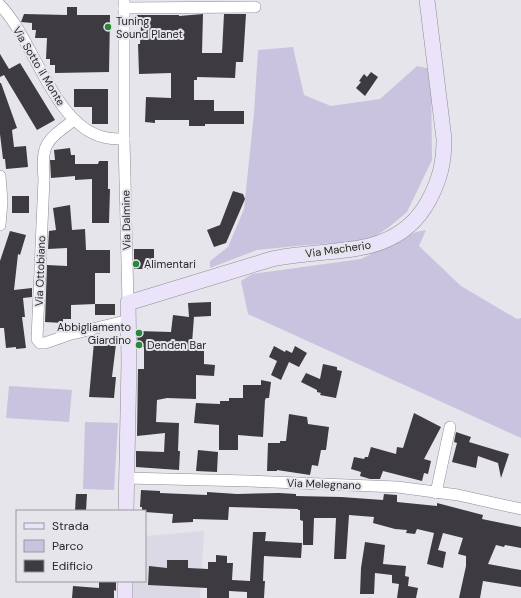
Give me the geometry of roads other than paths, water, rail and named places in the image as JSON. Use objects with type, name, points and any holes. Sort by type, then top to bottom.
[{"type":"street","name":"Via Macherio","points":[[128,303],[272,259],[292,255],[350,250],[370,246],[393,237],[409,226],[424,208],[431,195],[440,174],[444,154],[444,139],[427,0]]},
{"type":"street","name":"Via Dalmine","points":[[124,4],[124,139],[129,320],[126,510]]},
{"type":"street","points":[[124,4],[255,7]]},
{"type":"street","name":"Via Sotto il Monte","points":[[0,5],[16,27],[60,103],[74,120],[99,136],[124,139]]},
{"type":"street","name":"Via Ottobiano","points":[[74,120],[50,141],[46,146],[43,156],[44,179],[37,339],[40,342],[45,343],[68,335],[129,320]]},
{"type":"street","points":[[0,176],[2,202],[0,225]]},
{"type":"street","points":[[436,493],[450,427]]},
{"type":"street","name":"Via Melegnano","points":[[126,478],[388,486],[475,498],[521,509]]},
{"type":"street","points":[[125,582],[125,598]]},
{"type":"place","name":"Tuning Sound Planet","points":[[108,27]]},
{"type":"place","name":"Alimentari","points":[[136,264]]},
{"type":"place","name":"Abbigliamento Giardino","points":[[139,333]]},
{"type":"place","name":"Denden Bar","points":[[139,345]]}]
